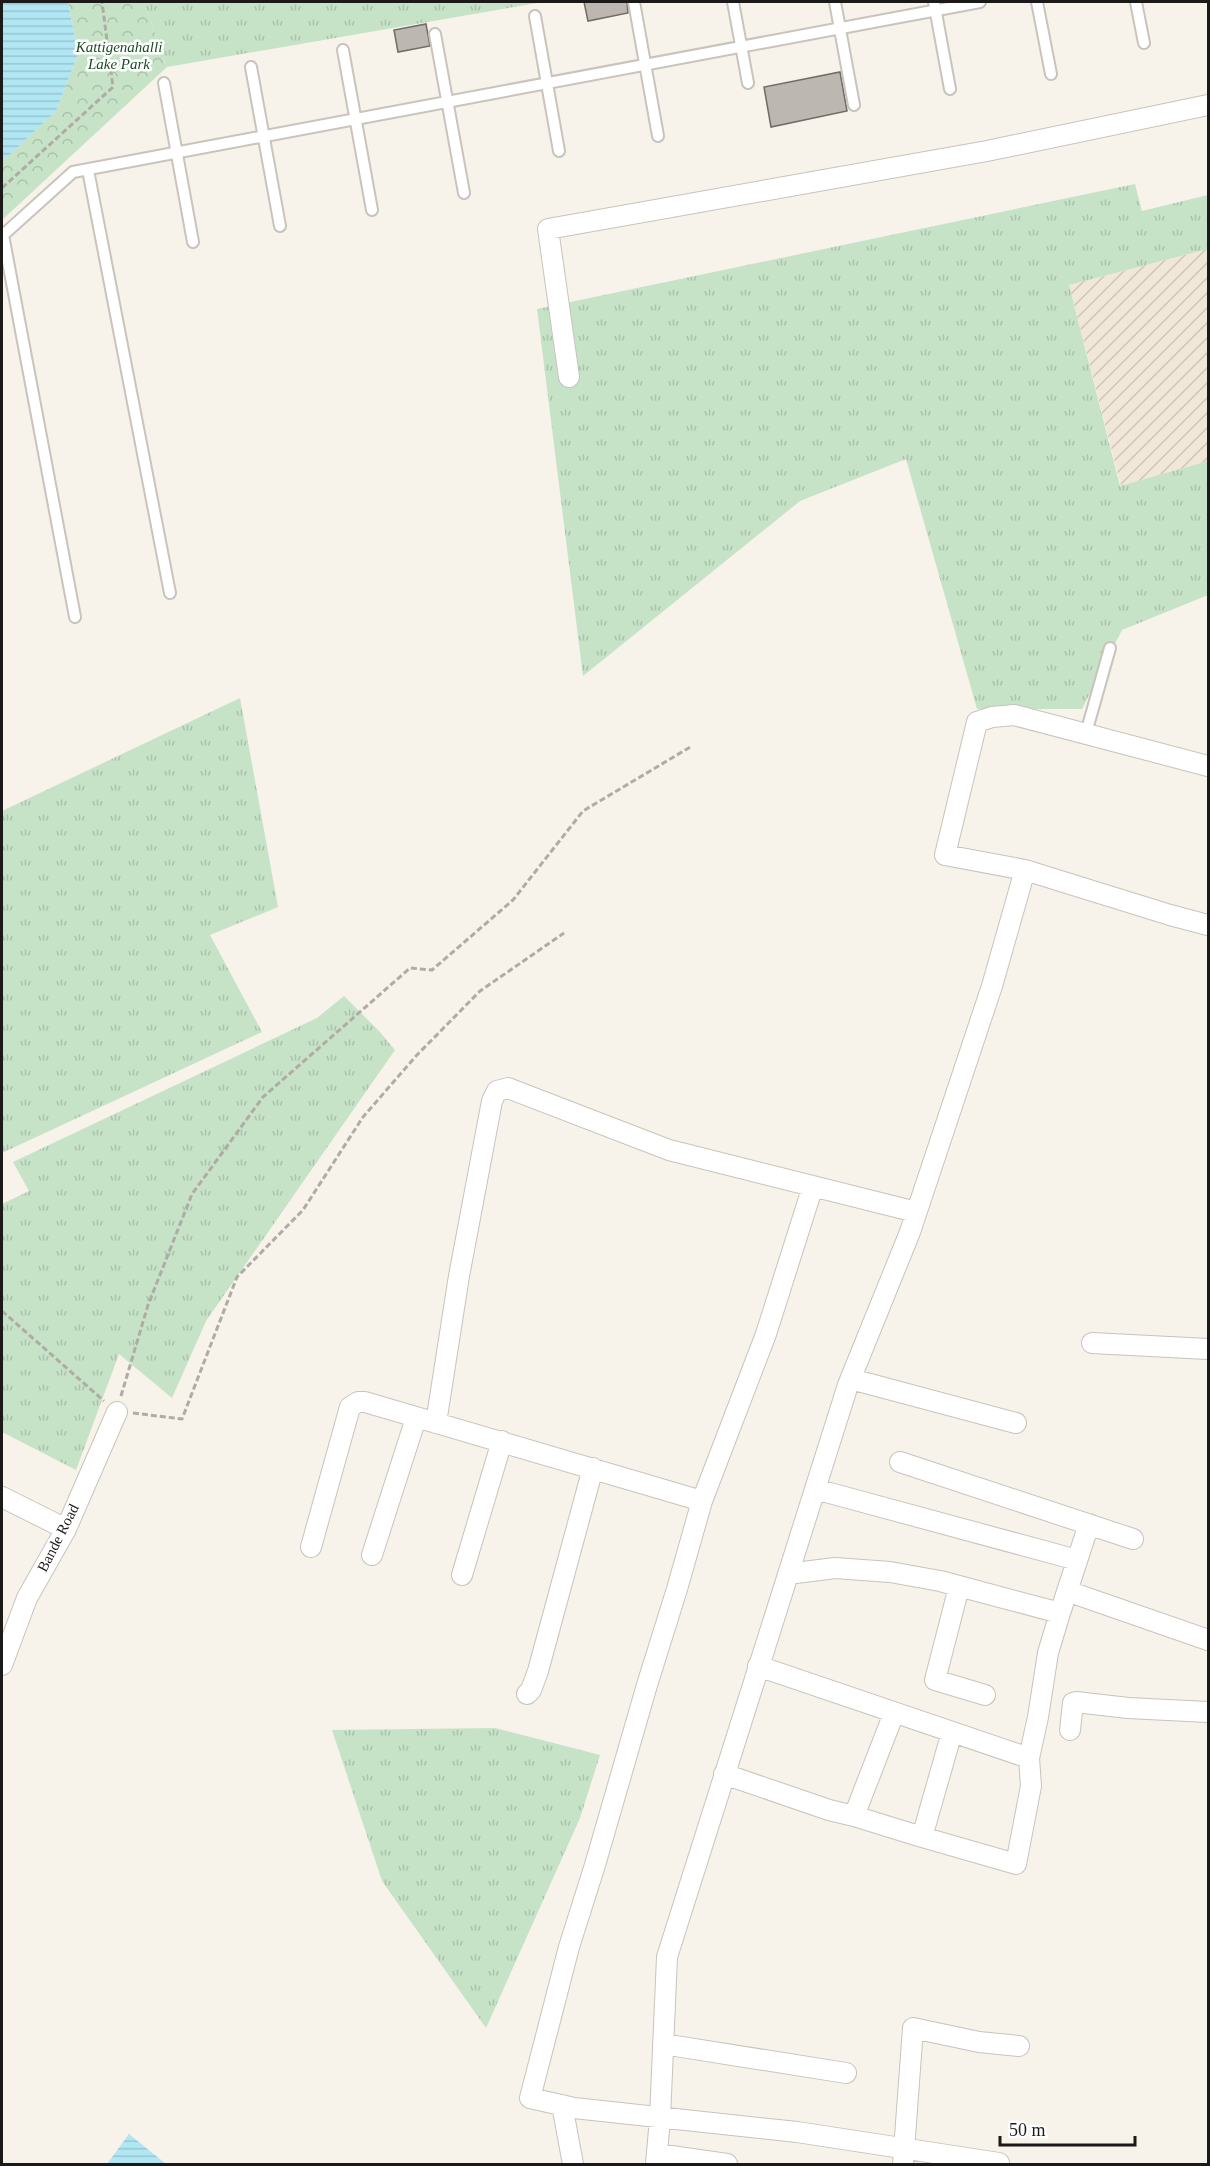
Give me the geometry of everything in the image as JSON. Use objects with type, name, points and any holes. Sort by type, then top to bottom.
[{"type":"street","points":[[569,377],[548,229],[987,151],[1209,105]]},
{"type":"street","points":[[1209,766],[1014,715],[992,717],[977,722],[945,855],[1025,870],[1209,925]]},
{"type":"street","points":[[727,2164],[656,2159],[667,1957],[851,1379],[916,1212],[992,986],[1025,870]]},
{"type":"street","points":[[436,1423],[459,1276],[492,1101],[497,1091],[508,1088],[669,1150],[916,1212]]},
{"type":"street","points":[[813,1186],[766,1334],[702,1501],[596,1865],[569,1947],[530,2098],[562,2105],[660,2118],[797,2132],[903,2156],[999,2163]]},
{"type":"street","points":[[1092,1343],[1209,1348]]},
{"type":"street","points":[[851,1379],[1016,1423]]},
{"type":"street","points":[[311,1547],[350,1407],[358,1402],[365,1402],[502,1441],[702,1501]]},
{"type":"street","name":"Bande Road","points":[[2,1665],[9,1624],[27,1598],[66,1529],[117,1412]]},
{"type":"street","points":[[372,1555],[416,1418]]},
{"type":"street","points":[[462,1575],[502,1441]]},
{"type":"street","points":[[900,1462],[1133,1539]]},
{"type":"street","points":[[526,1694],[531,1690],[538,1671],[593,1468]]},
{"type":"street","points":[[815,1489],[1077,1560]]},
{"type":"street","points":[[2,1497],[66,1529]]},
{"type":"street","points":[[724,1774],[829,1810],[1016,1864],[1031,1786],[1029,1758],[1048,1653],[1089,1524]]},
{"type":"street","points":[[788,1574],[835,1568],[890,1572],[1060,1613]]},
{"type":"street","points":[[959,1587],[935,1680],[985,1695]]},
{"type":"street","points":[[1067,1591],[1209,1640]]},
{"type":"street","points":[[758,1666],[1029,1758]]},
{"type":"street","points":[[1070,1730],[1073,1703],[1076,1702],[1128,1708],[1209,1712]]},
{"type":"street","points":[[854,1816],[894,1713]]},
{"type":"street","points":[[922,1837],[952,1732]]},
{"type":"street","points":[[903,2156],[913,2028],[979,2042],[1019,2046]]},
{"type":"street","points":[[663,2044],[846,2073]]},
{"type":"street","points":[[562,2105],[573,2164]]},
{"type":"lane","points":[[634,2],[658,136]]},
{"type":"lane","points":[[733,2],[748,83]]},
{"type":"lane","points":[[835,2],[854,105]]},
{"type":"lane","points":[[75,618],[2,236],[73,172],[840,28],[935,6],[980,2]]},
{"type":"lane","points":[[1037,2],[1051,74]]},
{"type":"lane","points":[[1136,2],[1144,43]]},
{"type":"lane","points":[[935,6],[950,89]]},
{"type":"lane","points":[[535,16],[559,151]]},
{"type":"lane","points":[[435,34],[464,193]]},
{"type":"lane","points":[[343,51],[372,210]]},
{"type":"lane","points":[[251,67],[280,226]]},
{"type":"lane","points":[[164,83],[193,242]]},
{"type":"lane","points":[[88,170],[170,593]]},
{"type":"lane","points":[[1086,734],[1110,648]]},
{"type":"path","points":[[2,188],[113,87],[102,2]]},
{"type":"path","points":[[117,1412],[148,1305],[192,1194],[263,1097],[410,968],[432,970],[513,900],[583,811],[693,746]]},
{"type":"path","points":[[2,1311],[117,1412],[182,1419],[237,1277],[303,1210],[363,1117],[416,1056],[480,991],[564,933]]},
{"type":"shaded area","points":[[1208,249],[1208,461],[1121,486],[1069,285]]},
{"type":"green space","name":"Kattigenahalli Lake Park","points":[[68,2],[144,2],[167,67],[2,220],[2,162],[56,111],[78,54]]},
{"type":"green space","points":[[144,2],[543,2],[167,67]]},
{"type":"green space","points":[[1135,184],[1142,211],[1208,195],[1208,249],[1069,285],[1120,486],[1208,461],[1208,595],[1122,630],[1082,709],[977,709],[906,459],[800,501],[583,676],[537,309]]},
{"type":"green space","points":[[240,698],[278,907],[210,935],[262,1032],[2,1153],[2,811]]},
{"type":"green space","points":[[344,996],[395,1050],[206,1321],[172,1398],[119,1354],[76,1470],[2,1432],[2,1204],[29,1191],[13,1162],[317,1018]]},
{"type":"green space","points":[[495,1728],[600,1755],[580,1818],[486,2028],[382,1881],[332,1730]]},
{"type":"water","points":[[2,2],[68,2],[78,54],[56,111],[2,162]]},
{"type":"water","points":[[129,2134],[166,2164],[107,2164]]},
{"type":"building","points":[[584,2],[627,2],[628,13],[588,21]]},
{"type":"building","points":[[426,24],[430,46],[398,52],[394,30]]},
{"type":"building","points":[[840,72],[847,111],[771,127],[764,87]]}]
